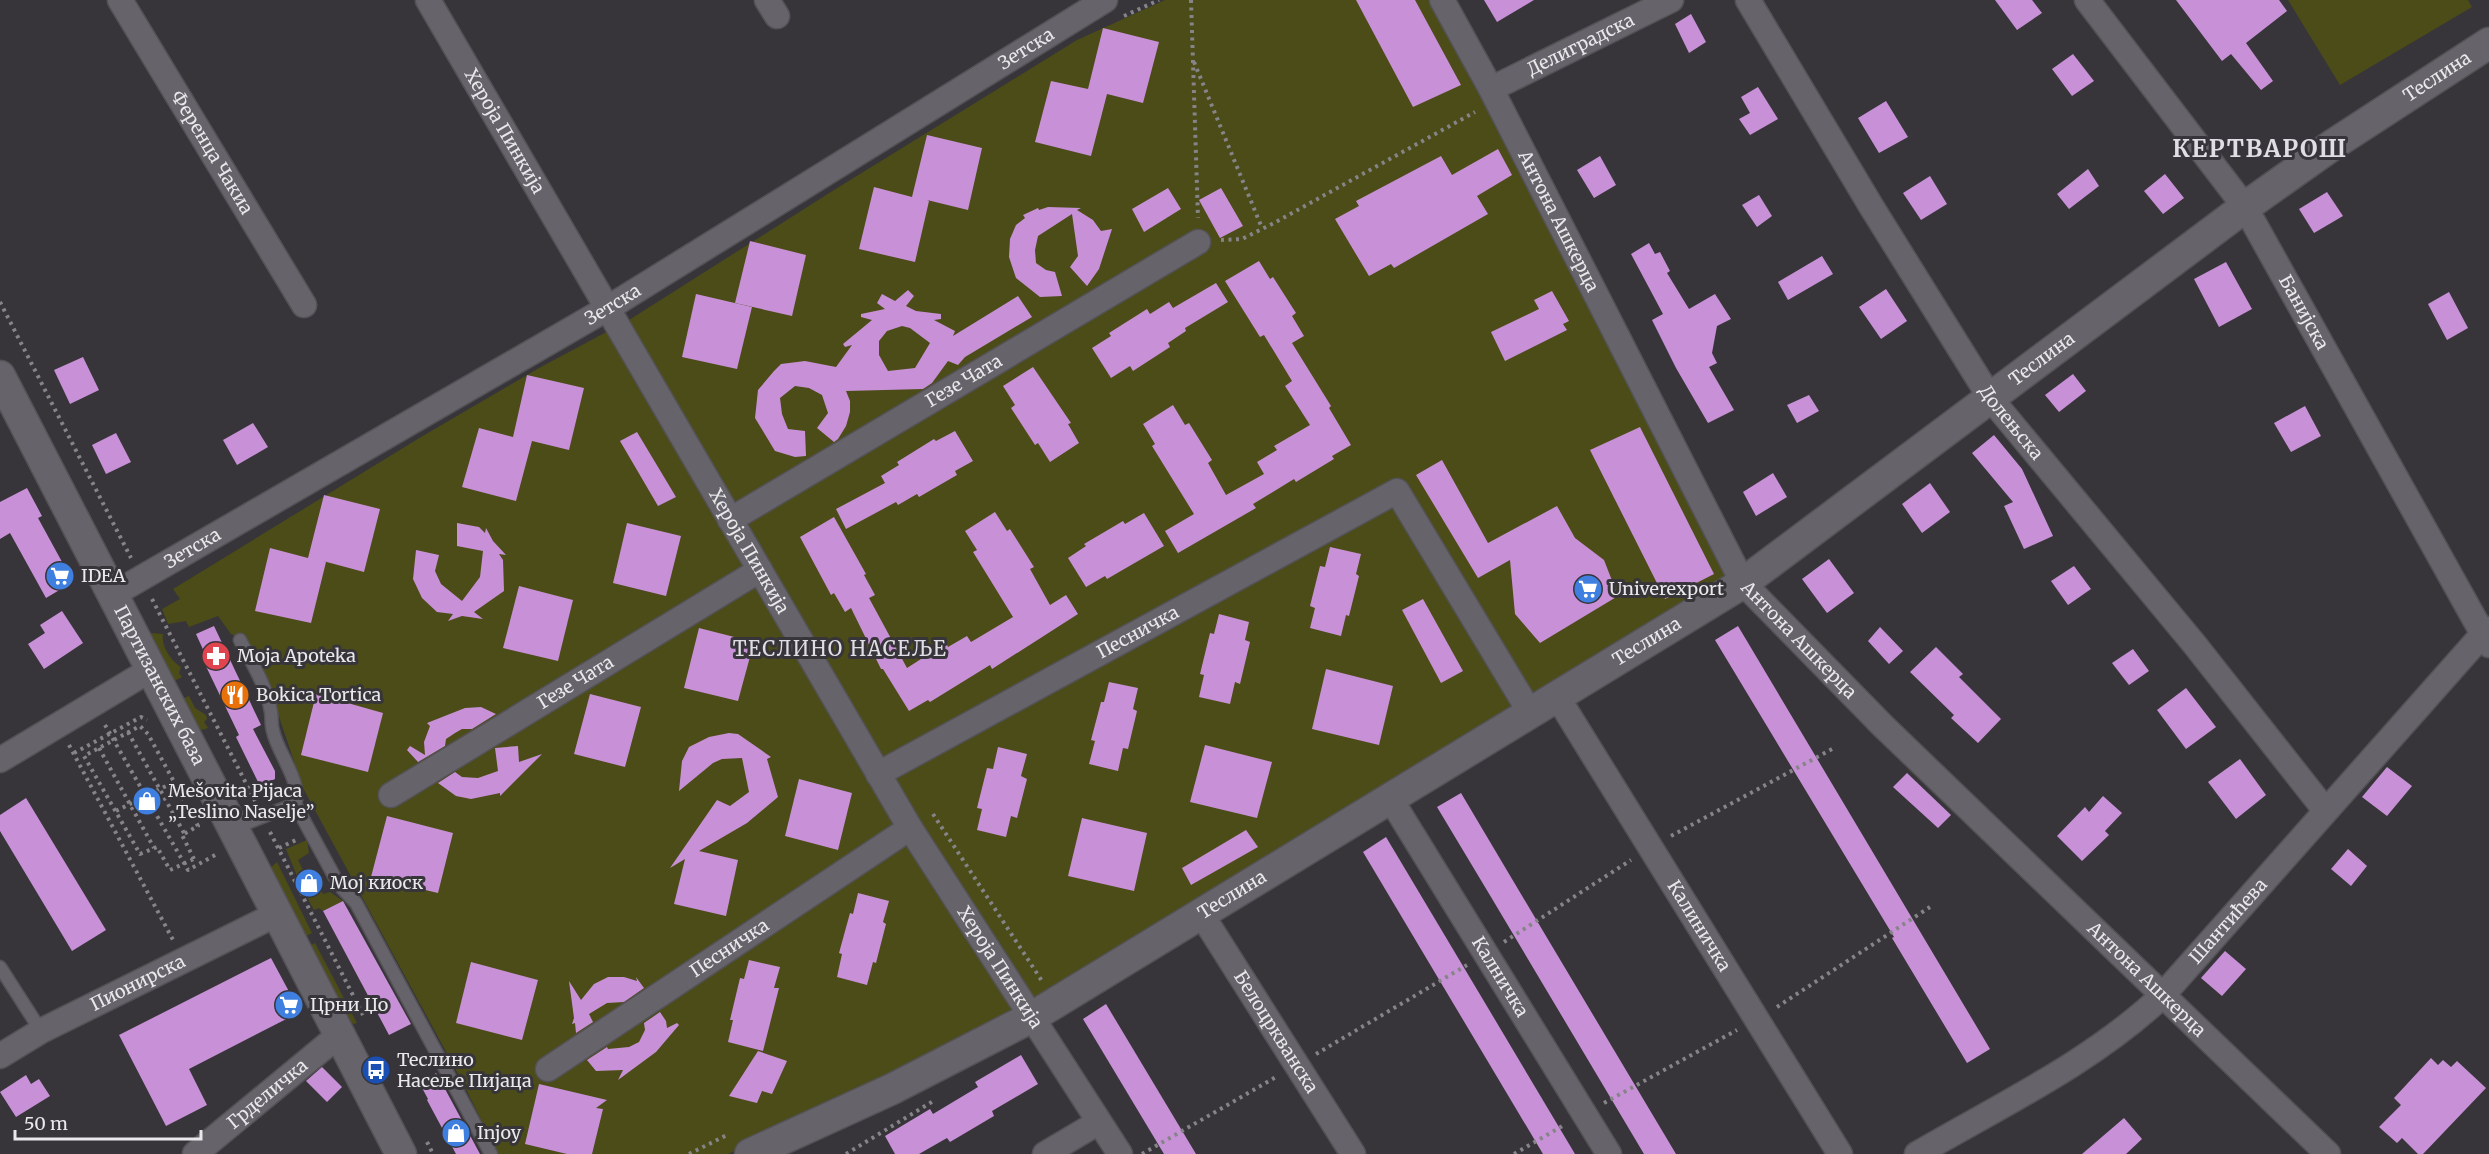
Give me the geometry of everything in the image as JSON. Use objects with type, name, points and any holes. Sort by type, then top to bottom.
[{"type":"street","name":"Ференца Чакиа","points":[[120,0],[304,305]]},
{"type":"street","name":"Хероја Пинкија","points":[[428,0],[910,828],[1120,1154]]},
{"type":"street","name":"Антона Ашкерца","points":[[1442,0],[1494,94],[1743,583],[1883,726],[2328,1154]]},
{"type":"street","name":"Делиградска","points":[[1494,94],[1671,0]]},
{"type":"street","name":"Долењска","points":[[1748,0],[1871,206],[1991,399],[2195,645],[2325,810]]},
{"type":"street","name":"Банијска","points":[[2087,0],[2245,207],[2487,636]]},
{"type":"street","name":"Зетска","points":[[112,595],[608,308],[1097,2]]},
{"type":"street","name":"Теслина","points":[[750,1154],[892,1089],[1032,1017],[1200,912],[1558,698],[1743,583],[2245,207],[2334,144],[2489,43]]},
{"type":"street","name":"Гезе Чата","points":[[730,520],[1198,242]]},
{"type":"street","name":"Партизанских база","points":[[0,376],[401,1154]]},
{"type":"street","name":"Песничка","points":[[878,774],[1397,491],[1530,714]]},
{"type":"street","name":"Гезе Чата","points":[[392,795],[760,570]]},
{"type":"street","name":"Шантићева","points":[[1917,1154],[2090,1053],[2133,1023],[2162,996],[2325,810],[2487,636]]},
{"type":"street","points":[[0,760],[150,670]]},
{"type":"street","name":"Калиничка","points":[[1558,698],[1840,1154]]},
{"type":"street","name":"Калничка","points":[[1390,798],[1609,1154]]},
{"type":"street","name":"Песничка","points":[[548,1069],[910,828]]},
{"type":"street","name":"Белоцркванска","points":[[1200,912],[1353,1154]]},
{"type":"street","name":"Пионирска","points":[[0,1056],[41,1030],[277,914]]},
{"type":"street","name":"Грделичка","points":[[195,1154],[339,1035]]},
{"type":"street","points":[[1045,1154],[1099,1122]]},
{"type":"lane","points":[[233,829],[295,804],[298,797],[273,731],[271,711],[263,685],[240,640]]},
{"type":"lane","points":[[295,804],[339,885],[356,903],[491,1154]]},
{"type":"lane","points":[[0,967],[41,1030]]},
{"type":"path","points":[[1191,0],[1198,242],[1242,238],[1494,94]]},
{"type":"path","points":[[1193,59],[1262,228]]},
{"type":"path","points":[[0,302],[365,1019]]},
{"type":"path","points":[[74,753],[141,717],[147,720]]},
{"type":"path","points":[[58,724],[185,961]]},
{"type":"path","points":[[128,732],[184,833],[182,835],[195,858],[185,866],[170,870],[157,847],[140,854],[84,756],[112,738],[140,726],[148,734],[198,826],[184,833]]},
{"type":"path","points":[[112,738],[185,866]]},
{"type":"path","points":[[99,748],[154,848]]},
{"type":"path","points":[[116,811],[174,782]]},
{"type":"path","points":[[1514,1154],[1584,1113],[1757,1020],[1930,907]]},
{"type":"path","points":[[423,1133],[433,1154]]},
{"type":"shaded area","points":[[1165,0],[1436,0],[1737,581],[944,1054],[728,1154],[498,1154],[463,1083],[303,788],[267,681],[247,642],[231,634],[218,616],[189,627],[186,621],[168,624],[162,609],[180,599],[173,589],[421,437],[539,368],[629,320],[1077,40]]},
{"type":"shaded area","points":[[2288,0],[2468,0],[2472,7],[2340,85]]},
{"type":"shaded area","points":[[151,633],[163,634],[165,648],[170,657],[181,667],[179,673],[182,677],[174,681],[150,639]]},
{"type":"shaded area","points":[[189,696],[195,708],[206,715],[207,719],[204,722],[208,728],[202,730],[196,725],[179,700]]},
{"type":"shaded area","points":[[307,840],[309,853],[298,860],[307,878],[299,881],[286,849]]},
{"type":"shaded area","points":[[277,862],[312,933],[301,939],[267,871]]},
{"type":"shaded area","points":[[319,887],[323,894],[330,892],[343,901],[323,911],[319,908],[314,910],[306,895]]},
{"type":"shaded area","points":[[315,943],[357,1023],[353,1024],[347,1017],[306,948]]},
{"type":"building","points":[[1356,0],[1415,0],[1461,85],[1413,107]]},
{"type":"building","points":[[1484,0],[1534,0],[1497,22]]},
{"type":"building","points":[[1995,0],[2032,0],[2042,13],[2017,30]]},
{"type":"building","points":[[2176,0],[2279,0],[2287,11],[2246,43],[2273,81],[2261,90],[2231,54],[2222,61]]},
{"type":"building","points":[[1691,14],[1706,42],[1689,53],[1675,24]]},
{"type":"building","points":[[1103,28],[1159,42],[1143,103],[1107,94],[1091,156],[1035,142],[1051,81],[1088,89]]},
{"type":"building","points":[[2073,54],[2094,81],[2072,96],[2052,69]]},
{"type":"building","points":[[1758,87],[1778,119],[1750,135],[1739,119],[1750,113],[1741,97]]},
{"type":"building","points":[[1886,101],[1908,137],[1879,153],[1858,118]]},
{"type":"building","points":[[927,135],[982,148],[968,210],[927,200],[929,201],[915,262],[859,249],[874,187],[912,197]]},
{"type":"building","points":[[1498,149],[1512,175],[1477,196],[1488,214],[1394,268],[1391,264],[1369,276],[1335,219],[1359,206],[1356,201],[1441,156],[1452,175]]},
{"type":"building","points":[[1600,156],[1616,185],[1594,198],[1577,170]]},
{"type":"building","points":[[2088,169],[2099,186],[2069,209],[2057,194]]},
{"type":"building","points":[[2165,174],[2184,198],[2163,214],[2144,191]]},
{"type":"building","points":[[1930,176],[1947,204],[1921,220],[1903,193]]},
{"type":"building","points":[[1168,188],[1181,209],[1144,232],[1132,209]]},
{"type":"building","points":[[1221,188],[1243,226],[1220,238],[1199,200]]},
{"type":"building","points":[[2327,192],[2343,216],[2314,233],[2299,209]]},
{"type":"building","points":[[1759,195],[1772,216],[1757,227],[1742,205]]},
{"type":"building","points":[[1048,207],[1081,208],[1077,210],[1093,220],[1101,231],[1112,229],[1099,269],[1087,286],[1070,267],[1078,256],[1072,214],[1038,236],[1035,250],[1036,263],[1046,270],[1055,272],[1062,296],[1040,297],[1016,278],[1009,257],[1010,239],[1016,225],[1025,218],[1023,215],[1038,208],[1039,210]]},
{"type":"building","points":[[750,241],[806,255],[792,316],[735,303]]},
{"type":"building","points":[[1649,243],[1655,254],[1660,252],[1670,271],[1667,273],[1689,309],[1715,294],[1731,319],[1717,326],[1712,353],[1717,363],[1709,367],[1734,410],[1708,423],[1676,368],[1652,320],[1663,314],[1631,254]]},
{"type":"building","points":[[1822,256],[1833,274],[1788,300],[1778,282]]},
{"type":"building","points":[[1259,261],[1270,279],[1273,277],[1296,313],[1292,316],[1304,336],[1292,343],[1331,406],[1329,408],[1351,445],[1332,456],[1334,459],[1296,482],[1294,479],[1253,504],[1256,508],[1178,553],[1165,531],[1194,514],[1152,446],[1155,444],[1143,424],[1173,405],[1185,425],[1189,423],[1212,460],[1208,463],[1226,495],[1264,474],[1257,462],[1277,450],[1274,446],[1310,425],[1285,386],[1292,381],[1264,335],[1260,337],[1225,281]]},
{"type":"building","points":[[2226,262],[2252,309],[2219,327],[2194,279]]},
{"type":"building","points":[[1216,283],[1228,302],[1185,328],[1186,331],[1168,343],[1170,347],[1133,371],[1130,366],[1111,378],[1092,348],[1111,336],[1109,333],[1147,309],[1150,314],[1169,302],[1173,308]]},
{"type":"building","points":[[1886,289],[1907,321],[1881,339],[1859,307]]},
{"type":"building","points":[[908,290],[914,296],[906,306],[916,311],[941,314],[941,319],[934,320],[955,331],[953,336],[1018,296],[1032,317],[965,357],[958,365],[948,361],[932,383],[923,389],[846,391],[850,401],[850,412],[846,426],[834,442],[817,428],[828,413],[822,395],[809,388],[795,386],[780,398],[782,414],[788,429],[805,431],[806,456],[795,457],[775,451],[755,418],[758,390],[781,364],[805,361],[836,367],[852,345],[845,347],[843,344],[872,320],[861,317],[861,314],[885,309],[877,303],[882,294],[895,301]],"holes":[[[902,326],[910,328],[930,343],[915,368],[888,371],[879,355],[879,341],[887,331]]]},
{"type":"building","points":[[1552,291],[1569,321],[1563,324],[1567,330],[1505,361],[1491,332],[1539,309],[1534,300]]},
{"type":"building","points":[[2449,292],[2468,328],[2447,340],[2428,304]]},
{"type":"building","points":[[696,294],[752,307],[737,369],[682,357]]},
{"type":"building","points":[[83,357],[99,390],[70,404],[54,370]]},
{"type":"building","points":[[1033,367],[1071,423],[1068,424],[1079,443],[1050,462],[1038,443],[1035,445],[1011,408],[1015,405],[1003,386]]},
{"type":"building","points":[[2073,374],[2086,391],[2059,412],[2045,395]]},
{"type":"building","points":[[527,375],[584,388],[569,450],[532,441],[516,501],[462,487],[479,428],[513,437]]},
{"type":"building","points":[[1809,395],[1819,411],[1797,423],[1787,405]]},
{"type":"building","points":[[2305,406],[2321,436],[2291,452],[2274,423]]},
{"type":"building","points":[[253,423],[268,447],[237,465],[223,440]]},
{"type":"building","points":[[1640,427],[1714,574],[1665,599],[1590,450]]},
{"type":"building","points":[[955,431],[973,461],[955,471],[957,475],[919,497],[917,494],[898,505],[896,502],[846,529],[836,509],[885,483],[881,476],[899,465],[897,462],[934,439],[936,441]]},
{"type":"building","points":[[637,432],[676,497],[658,506],[620,441]]},
{"type":"building","points":[[116,433],[131,462],[106,474],[92,445]]},
{"type":"building","points":[[1994,435],[2022,469],[2053,536],[2024,549],[2004,506],[2013,502],[1972,453]]},
{"type":"building","points":[[1442,460],[1488,543],[1557,506],[1575,538],[1604,560],[1618,596],[1540,643],[1515,614],[1510,560],[1478,578],[1416,475]]},
{"type":"building","points":[[1773,473],[1787,497],[1756,516],[1743,492]]},
{"type":"building","points":[[1930,483],[1950,512],[1922,533],[1902,504]]},
{"type":"building","points":[[27,488],[42,516],[38,518],[73,582],[46,598],[10,533],[0,539],[0,502]]},
{"type":"building","points":[[324,495],[380,509],[364,572],[323,561],[326,562],[311,623],[255,611],[270,548],[308,558]]},
{"type":"building","points":[[995,512],[1007,531],[1010,529],[1034,567],[1030,569],[1050,605],[1066,595],[1078,614],[992,669],[990,665],[930,702],[928,700],[909,711],[881,669],[851,608],[845,612],[834,593],[831,595],[800,537],[834,517],[866,574],[864,575],[875,595],[869,598],[907,668],[946,643],[948,647],[967,636],[971,642],[1013,617],[973,552],[977,550],[965,531]]},
{"type":"building","points":[[1144,513],[1164,546],[1107,579],[1105,576],[1086,587],[1068,558],[1086,546],[1084,544],[1123,521],[1125,524]]},
{"type":"building","points":[[457,523],[479,527],[485,533],[486,528],[493,541],[506,555],[499,554],[503,560],[504,591],[474,612],[483,619],[462,616],[448,621],[453,614],[437,612],[422,598],[413,579],[416,550],[439,555],[435,571],[441,584],[462,601],[480,577],[483,551],[457,546]]},
{"type":"building","points":[[627,523],[681,536],[666,596],[613,583]]},
{"type":"building","points":[[1330,547],[1361,554],[1356,574],[1359,576],[1349,616],[1346,615],[1341,636],[1310,628],[1315,608],[1310,606],[1320,566],[1325,567]]},
{"type":"building","points":[[1829,559],[1854,593],[1827,613],[1802,579]]},
{"type":"building","points":[[2074,566],[2091,589],[2068,605],[2051,581]]},
{"type":"building","points":[[519,586],[573,600],[558,661],[503,648]]},
{"type":"building","points":[[1423,599],[1463,671],[1441,683],[1402,610]]},
{"type":"building","points":[[62,611],[83,643],[44,669],[28,644],[45,633],[40,625]]},
{"type":"building","points":[[1219,614],[1249,622],[1245,640],[1250,642],[1240,684],[1235,682],[1230,704],[1199,697],[1204,675],[1200,674],[1210,633],[1214,634]]},
{"type":"building","points":[[214,626],[261,725],[253,729],[275,771],[275,779],[260,786],[236,737],[239,735],[202,658],[206,656],[196,634]]},
{"type":"building","points":[[1738,626],[1990,1049],[1967,1063],[1715,640]]},
{"type":"building","points":[[1880,627],[1903,651],[1889,664],[1868,641]]},
{"type":"building","points":[[699,628],[754,642],[738,701],[684,688]]},
{"type":"building","points":[[1936,647],[1963,674],[1959,677],[2001,719],[1978,743],[1951,718],[1954,715],[1910,672]]},
{"type":"building","points":[[2133,649],[2149,671],[2129,685],[2112,663]]},
{"type":"building","points":[[1326,669],[1393,686],[1379,745],[1312,729]]},
{"type":"building","points":[[1109,682],[1138,688],[1133,709],[1137,711],[1128,749],[1123,748],[1118,771],[1089,764],[1095,741],[1091,740]]},
{"type":"building","points":[[2186,688],[2216,727],[2186,749],[2157,710]]},
{"type":"building","points":[[316,694],[383,713],[368,772],[301,755]]},
{"type":"building","points":[[590,694],[641,707],[625,767],[574,754]]},
{"type":"building","points":[[481,707],[496,714],[472,729],[462,729],[455,733],[446,739],[445,746],[418,762],[407,750],[410,746],[425,755],[424,742],[430,726],[427,723],[465,708]]},
{"type":"building","points":[[729,733],[738,734],[771,757],[767,759],[778,797],[747,823],[699,851],[738,860],[726,916],[674,904],[685,859],[670,868],[717,800],[730,806],[749,792],[742,758],[722,759],[713,763],[679,791],[682,761],[689,747],[709,737]]},
{"type":"building","points":[[1205,745],[1272,762],[1257,818],[1190,802]]},
{"type":"building","points":[[518,746],[519,762],[542,754],[500,796],[500,793],[471,799],[456,796],[438,783],[455,772],[462,777],[478,778],[498,771],[495,748]]},
{"type":"building","points":[[998,747],[1027,754],[1021,776],[1027,779],[1017,818],[1011,816],[1006,837],[977,830],[982,809],[977,808],[987,768],[993,769]]},
{"type":"building","points":[[2240,759],[2266,795],[2236,819],[2208,782]]},
{"type":"building","points":[[2387,767],[2412,786],[2387,816],[2362,797]]},
{"type":"building","points":[[1907,773],[1951,815],[1938,828],[1893,787]]},
{"type":"building","points":[[799,779],[852,793],[838,850],[785,836]]},
{"type":"building","points":[[1461,793],[1676,1154],[1644,1154],[1437,807]]},
{"type":"building","points":[[2103,796],[2122,813],[2105,831],[2109,835],[2082,861],[2057,836],[2085,807],[2089,812]]},
{"type":"building","points":[[26,798],[106,930],[72,951],[0,831],[0,815]]},
{"type":"building","points":[[387,816],[453,833],[438,893],[371,877]]},
{"type":"building","points":[[1082,818],[1147,833],[1134,891],[1068,876]]},
{"type":"building","points":[[1246,830],[1258,847],[1191,885],[1182,868]]},
{"type":"building","points":[[1386,837],[1575,1154],[1543,1154],[1363,852]]},
{"type":"building","points":[[2348,849],[2367,866],[2351,886],[2331,869]]},
{"type":"building","points":[[858,893],[889,901],[876,963],[873,962],[867,985],[837,977],[842,954],[839,953]]},
{"type":"building","points":[[343,901],[411,1024],[389,1035],[323,911]]},
{"type":"building","points":[[2225,951],[2246,969],[2222,996],[2201,978]]},
{"type":"building","points":[[271,958],[300,1012],[189,1069],[207,1105],[166,1126],[119,1035]]},
{"type":"building","points":[[749,960],[780,967],[774,988],[779,988],[763,1051],[728,1042],[733,1020],[730,1020],[740,978],[744,979]]},
{"type":"building","points":[[471,962],[538,980],[522,1040],[456,1023]]},
{"type":"building","points":[[608,977],[624,977],[637,981],[636,977],[644,988],[624,1002],[607,1003],[589,1014],[593,1022],[576,1033],[575,1023],[572,1024],[574,1018],[569,981],[581,1000],[594,984]]},
{"type":"building","points":[[1106,1004],[1196,1154],[1164,1154],[1083,1019]]},
{"type":"building","points":[[660,1012],[666,1021],[667,1028],[677,1023],[679,1025],[656,1052],[618,1080],[623,1070],[596,1071],[587,1060],[607,1047],[608,1049],[629,1047],[639,1042],[645,1030],[644,1023]]},
{"type":"building","points":[[758,1051],[787,1061],[772,1094],[762,1091],[757,1103],[729,1096]]},
{"type":"building","points":[[1021,1055],[1038,1084],[992,1111],[994,1116],[950,1142],[947,1138],[919,1154],[895,1154],[885,1136],[930,1109],[933,1114],[978,1087],[975,1082]]},
{"type":"building","points":[[2431,1058],[2438,1065],[2443,1060],[2451,1067],[2457,1061],[2486,1088],[2423,1154],[2418,1154],[2402,1138],[2397,1143],[2379,1127],[2401,1105],[2394,1098]]},
{"type":"building","points":[[322,1067],[342,1087],[327,1102],[306,1081]]},
{"type":"building","points":[[436,1073],[480,1154],[456,1154],[421,1086]]},
{"type":"building","points":[[26,1075],[31,1084],[39,1079],[50,1096],[16,1117],[0,1092]]},
{"type":"building","points":[[539,1084],[607,1100],[596,1108],[603,1109],[592,1154],[567,1154],[525,1144]]},
{"type":"building","points":[[2124,1118],[2142,1139],[2126,1154],[2082,1154]]},
{"type":"place","name":"IDEA","points":[[60,576]]},
{"type":"place","name":"Univerexport","points":[[1588,589]]},
{"type":"place","name":"Moja Apoteka","points":[[216,656]]},
{"type":"place","name":"Bokica Tortica","points":[[235,695]]},
{"type":"place","name":"Mešovita Pijaca „Teslino Naselje”","points":[[147,801]]},
{"type":"place","name":"Мој киоск","points":[[309,883]]},
{"type":"place","name":"Црни Џо","points":[[289,1005]]},
{"type":"place","name":"Теслино Насеље Пијаца","points":[[376,1070]]},
{"type":"place","name":"Injoy","points":[[456,1133]]},
{"type":"district","name":"КЕРТВАРОШ","points":[[2260,149]]},
{"type":"district","name":"ТЕСЛИНО НАСЕЉЕ","points":[[840,649]]}]
